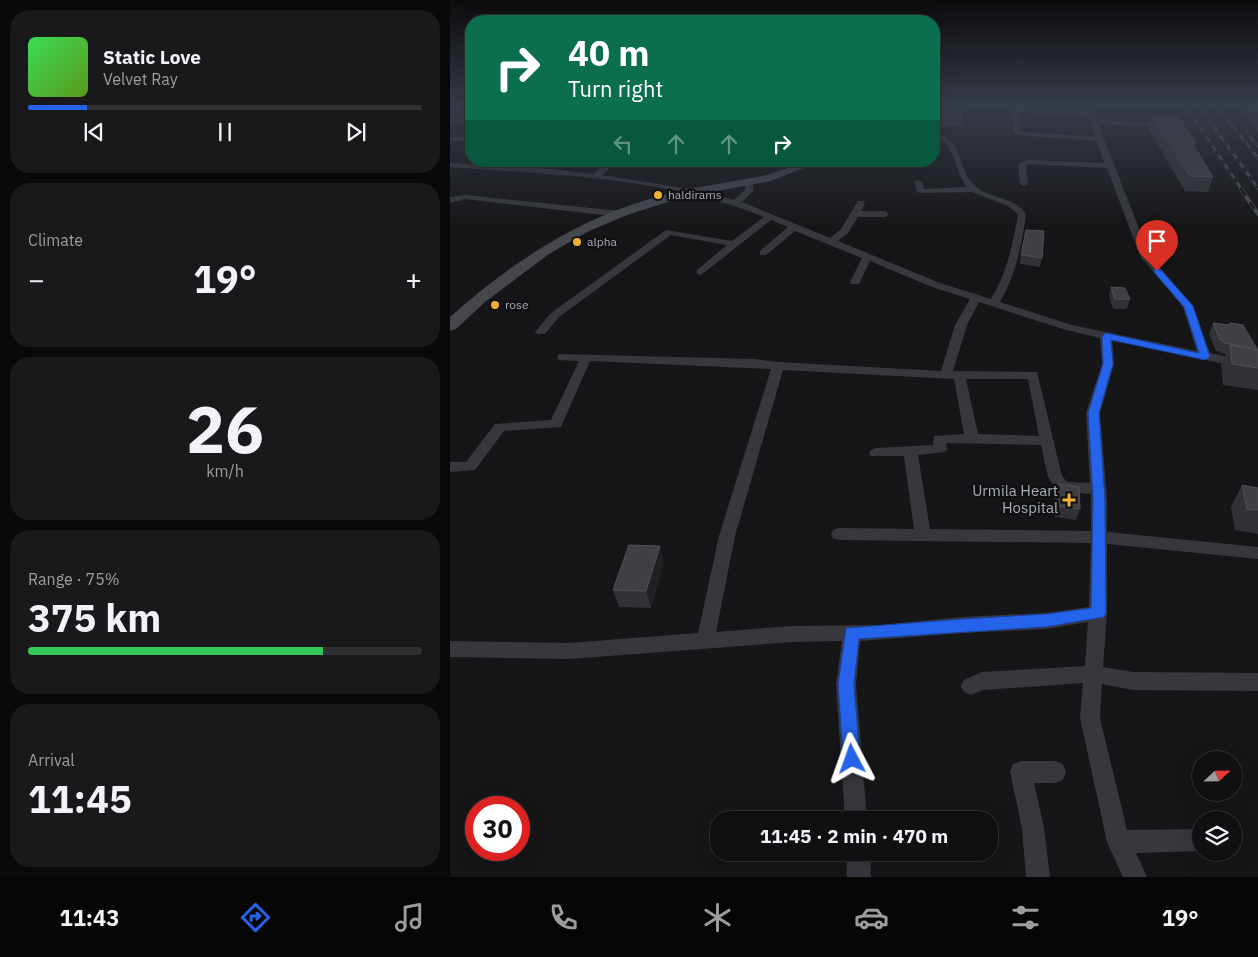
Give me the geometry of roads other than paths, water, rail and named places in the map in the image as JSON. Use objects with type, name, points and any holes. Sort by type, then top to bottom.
[{"type":"main road","points":[[451,325],[480,299],[544,251],[582,229],[678,195],[767,179],[800,167]]},
{"type":"street","points":[[950,146],[955,151],[966,179],[974,189]]},
{"type":"street","points":[[1102,146],[1145,256],[1188,306],[1205,357]]},
{"type":"street","points":[[1024,184],[1022,165],[1026,162],[1110,166]]},
{"type":"street","points":[[450,165],[465,166]]},
{"type":"street","points":[[476,167],[542,171],[595,177],[696,192],[736,203],[936,285],[1070,328],[1258,367]]},
{"type":"street","points":[[542,171],[548,167]]},
{"type":"street","points":[[595,177],[607,167]]},
{"type":"street","points":[[918,182],[920,189],[924,191],[974,189],[1011,203],[1022,214],[1015,260],[1009,276],[994,303]]},
{"type":"street","points":[[736,203],[749,191],[748,183]]},
{"type":"street","points":[[450,200],[465,197],[620,214]]},
{"type":"street","points":[[830,243],[845,231],[861,203]]},
{"type":"street","points":[[854,214],[885,214]]},
{"type":"street","points":[[701,272],[770,217]]},
{"type":"street","points":[[763,253],[794,227]]},
{"type":"street","points":[[540,332],[555,315],[669,232],[734,244]]},
{"type":"street","points":[[855,282],[867,257]]},
{"type":"street","points":[[972,438],[953,375],[960,324],[967,309],[977,298]]},
{"type":"street","points":[[1106,336],[1108,364],[1094,413],[1099,537],[1098,613],[1090,718],[1118,842],[1135,877]]},
{"type":"street","points":[[563,357],[755,363],[778,366],[953,375],[1033,375],[1055,477],[1064,487],[1098,490]]},
{"type":"street","points":[[450,467],[470,467],[500,427],[556,424],[586,358]]},
{"type":"street","points":[[706,640],[712,598],[748,457],[778,366]]},
{"type":"street","points":[[876,452],[940,449],[938,439],[972,438],[1048,441]]},
{"type":"street","points":[[910,451],[923,535]]},
{"type":"street","points":[[839,534],[1099,537],[1258,553]]},
{"type":"street","points":[[450,649],[569,651],[792,634],[881,633],[962,625],[1046,621],[1098,613]]},
{"type":"street","points":[[852,633],[846,684],[855,811]]},
{"type":"street","points":[[971,686],[982,681],[1094,674],[1133,681],[1258,682]]},
{"type":"street","points":[[1038,877],[1032,828],[1021,772],[1055,772]]},
{"type":"street","points":[[1118,842],[1192,840]]},
{"type":"street","points":[[858,861],[859,877]]},
{"type":"railway","points":[[1212,146],[1242,190]]},
{"type":"railway","points":[[1228,146],[1258,188]]},
{"type":"railway","points":[[1248,146],[1258,158]]},
{"type":"railway","points":[[1241,189],[1258,214]]},
{"type":"place","name":"haldirams","points":[[658,195]]},
{"type":"place","name":"alpha","points":[[577,242]]},
{"type":"place","name":"rose","points":[[495,305]]},
{"type":"place","name":"Urmila Heart Hospital","points":[[1069,500]]}]
